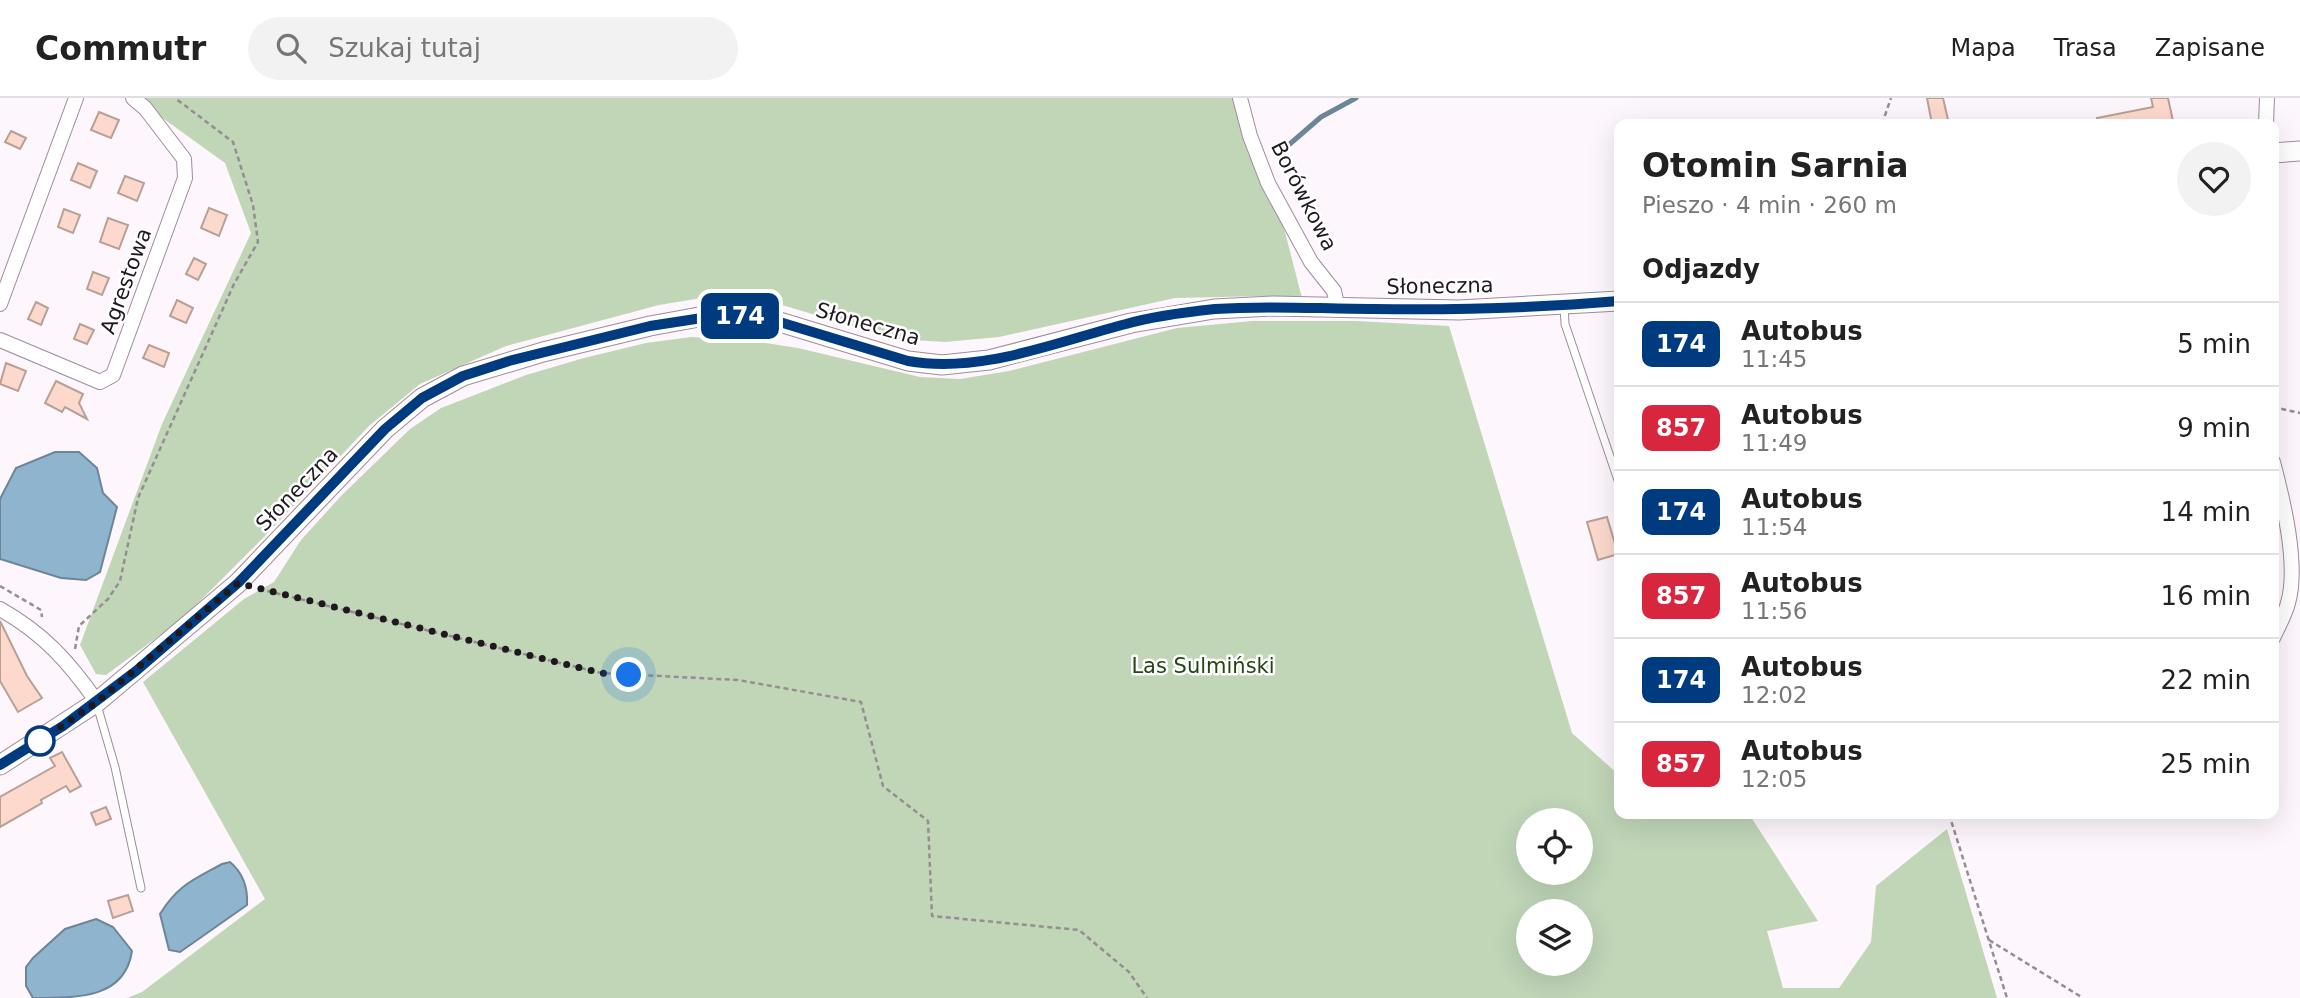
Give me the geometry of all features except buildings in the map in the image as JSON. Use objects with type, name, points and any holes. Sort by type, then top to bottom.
[{"type":"street","points":[[0,304],[76,98]]},
{"type":"street","name":"Agrestowa","points":[[0,340],[100,382],[113,375],[186,178],[184,159],[145,108],[133,98]]},
{"type":"street","name":"Borówkowa","points":[[1240,98],[1250,136],[1268,183],[1311,262],[1334,290],[1338,309]]},
{"type":"street","points":[[2266,119],[2267,98]]},
{"type":"street","points":[[2279,153],[2300,151]]},
{"type":"street","name":"Słoneczna","points":[[0,765],[97,702],[238,583],[385,429],[412,405],[463,376],[509,361],[680,320],[733,316],[773,320],[908,361],[956,365],[989,360],[1130,323],[1214,309],[1273,306],[1459,310],[1614,301]]},
{"type":"street","points":[[2279,486],[2287,519],[2291,568],[2289,601],[2279,624]]},
{"type":"street","points":[[0,609],[39,634],[72,666],[97,702]]},
{"type":"lane","points":[[1564,306],[1565,324],[1614,468]]},
{"type":"lane","points":[[97,702],[116,767],[141,888]]},
{"type":"path","points":[[72,666],[79,625],[108,599],[120,582],[138,498],[234,284],[258,242],[253,205],[233,142],[175,98]]},
{"type":"path","points":[[1884,119],[1891,98]]},
{"type":"path","points":[[2279,408],[2300,413]]},
{"type":"path","points":[[238,583],[601,673],[738,681],[861,702],[883,786],[928,821],[932,916],[1079,930],[1129,972],[1147,998]]},
{"type":"path","points":[[1951,819],[2007,998]]},
{"type":"path","points":[[1989,940],[2083,998]]},
{"type":"green space","points":[[144,98],[1234,98],[1285,232],[1302,298],[1175,298],[999,337],[945,342],[896,339],[739,292],[659,305],[506,346],[420,384],[369,426],[182,619],[106,675],[96,674],[80,645],[162,424],[251,233],[225,163],[157,114]]},
{"type":"green space","name":"Las Sulmiński","points":[[1252,321],[1356,321],[1449,326],[1572,733],[1614,771],[1614,819],[1752,819],[1818,921],[1767,931],[1783,988],[1839,988],[1871,942],[1876,886],[1947,829],[1997,998],[127,998],[142,992],[265,899],[143,682],[244,599],[274,582],[301,540],[341,496],[410,429],[441,408],[526,375],[646,343],[691,337],[740,339],[798,348],[920,377],[960,379],[1009,371],[1177,328]]},
{"type":"water","points":[[55,452],[79,452],[97,468],[103,493],[117,507],[100,572],[86,580],[61,578],[0,559],[0,499],[16,468]]},
{"type":"water","points":[[230,862],[244,882],[247,905],[180,952],[169,950],[160,914],[173,896],[187,884]]},
{"type":"water","points":[[96,919],[113,927],[132,951],[128,967],[120,978],[110,987],[83,996],[33,998],[26,986],[26,967],[33,958],[65,929]]},
{"type":"waterway","points":[[1284,149],[1321,117],[1356,98]]},
{"type":"bus line","name":"174","points":[[0,765],[97,702],[238,583],[385,429],[412,405],[463,376],[509,361],[650,326],[715,316],[773,320],[908,361],[956,365],[989,360],[1130,323],[1214,309],[1273,306],[1459,310],[1614,301]]},
{"type":"route","points":[[40,741],[97,702],[238,583],[601,673],[629,675]]}]
